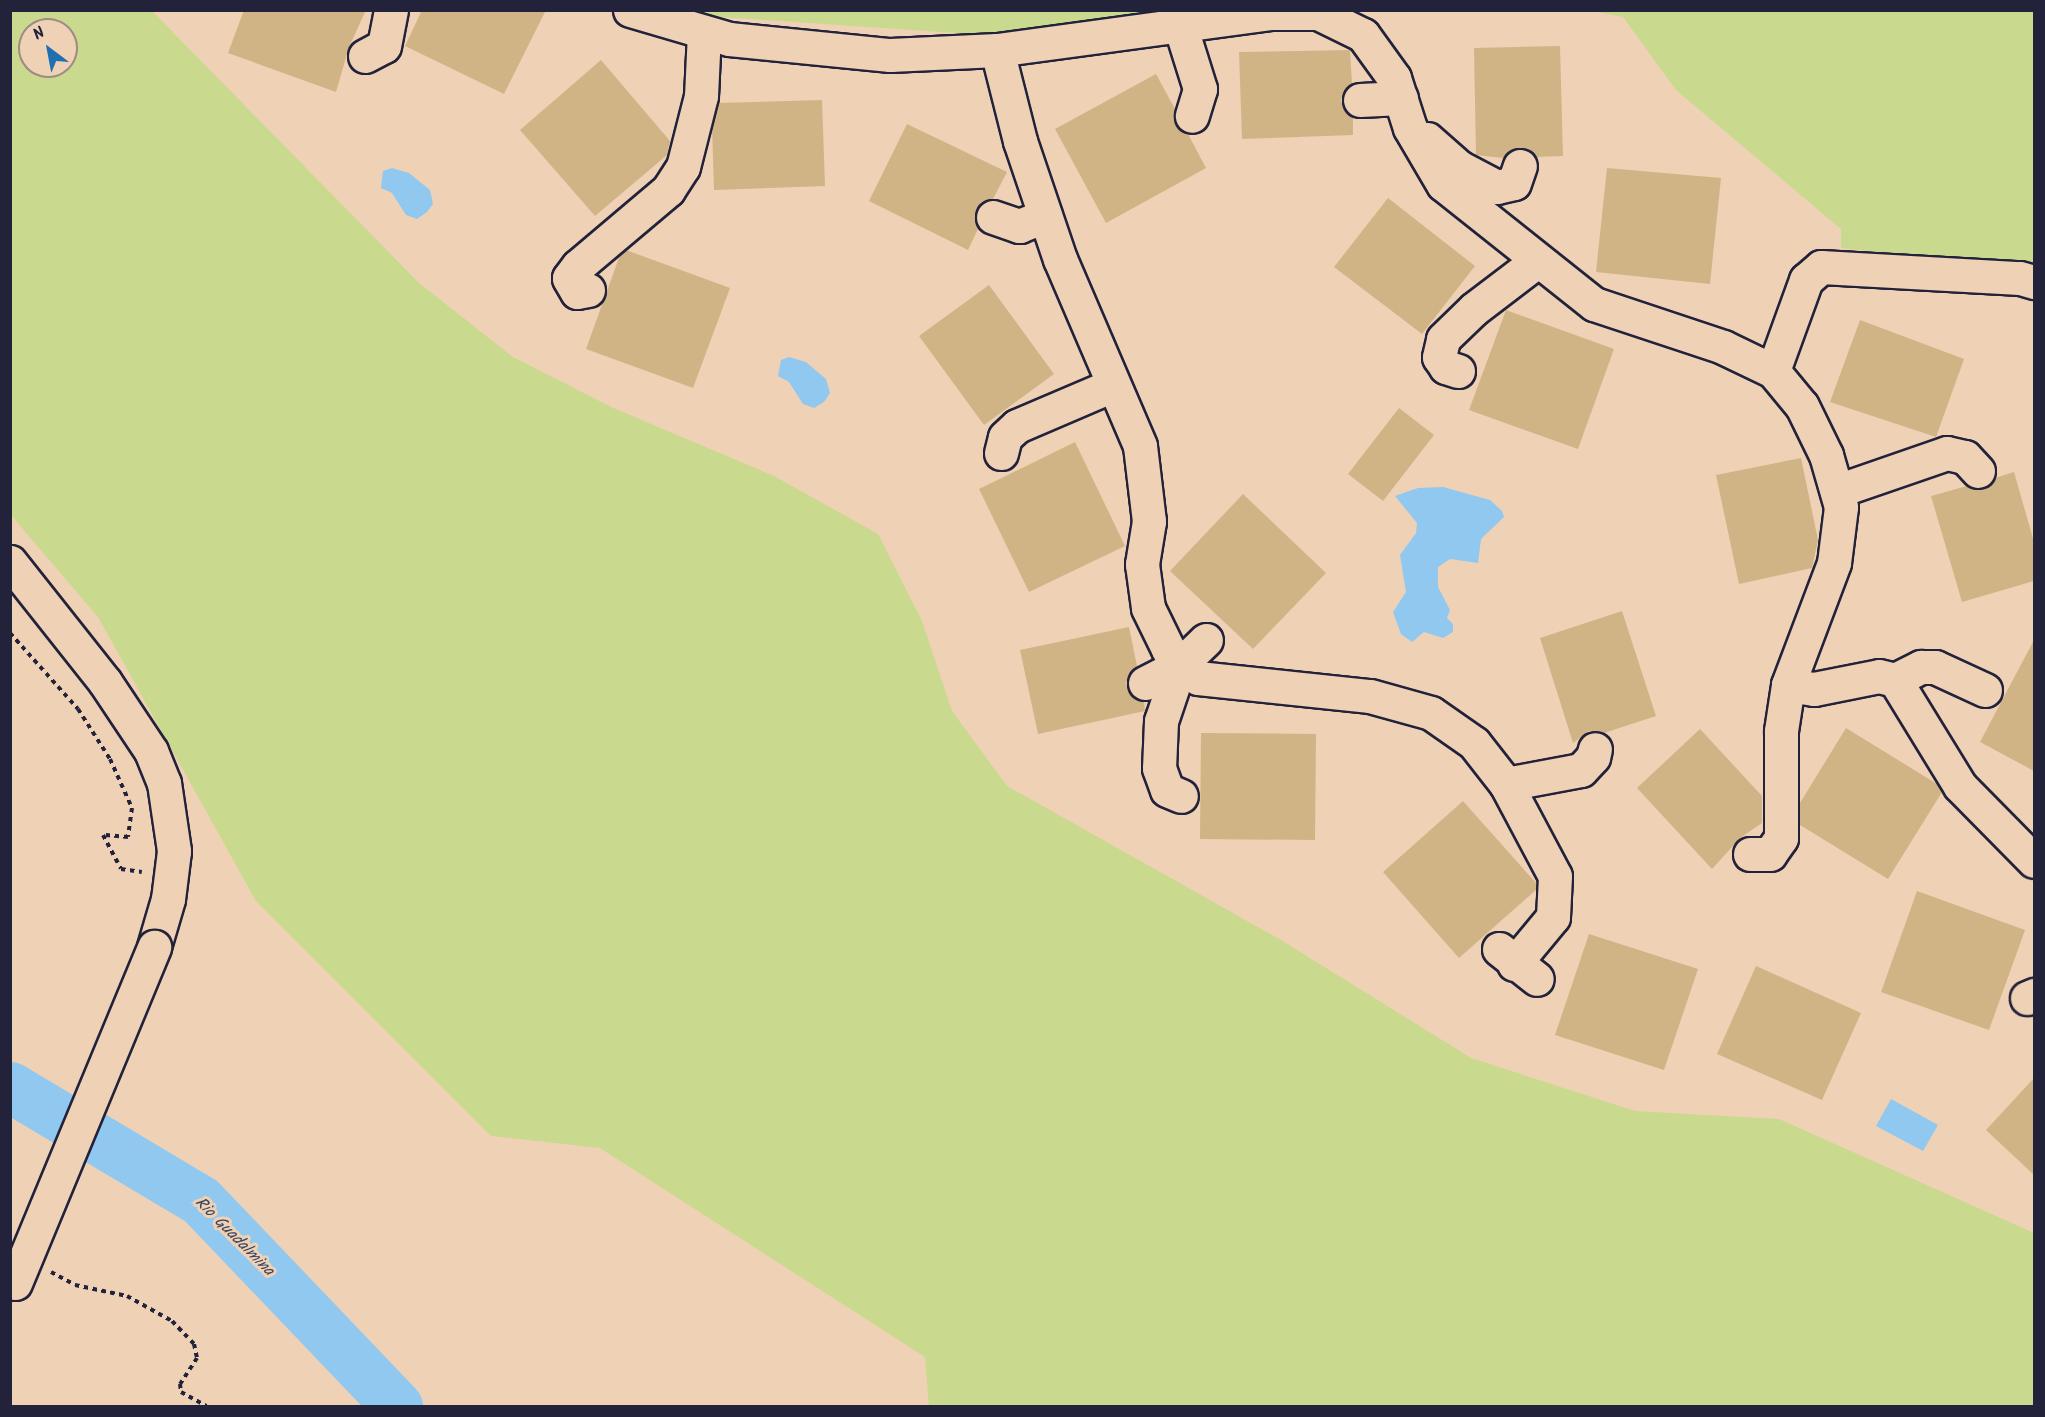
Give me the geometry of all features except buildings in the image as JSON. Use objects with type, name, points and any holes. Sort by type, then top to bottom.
[{"type":"street","points":[[630,10],[729,39],[890,55],[997,50],[1269,13],[1318,14],[1363,34],[1394,78],[1410,128],[1443,184],[1594,304],[1665,314],[1723,347],[1773,371],[1802,406],[1826,455],[1841,507],[1834,563],[1788,685],[1781,731],[1781,838],[1770,854],[1750,854]]},
{"type":"street","points":[[365,56],[384,46],[395,16]]},
{"type":"street","points":[[1180,25],[1200,89],[1192,116]]},
{"type":"street","points":[[588,290],[577,292],[568,278],[634,209],[668,190],[696,158],[704,32]]},
{"type":"street","points":[[997,50],[1020,141],[1045,216],[1113,386],[1140,446],[1149,521],[1142,564],[1148,608],[1180,665],[1198,678],[1370,696],[1431,713],[1474,743],[1506,784],[1548,856],[1557,896],[1552,916],[1516,964]]},
{"type":"street","points":[[1360,100],[1401,98]]},
{"type":"street","points":[[1410,128],[1436,145],[1459,167],[1497,187],[1514,183],[1520,166]]},
{"type":"street","points":[[993,218],[1019,226],[1045,216]]},
{"type":"street","points":[[1458,371],[1446,367],[1438,350],[1452,322],[1537,261]]},
{"type":"street","points":[[1773,371],[1806,280],[1821,267],[2020,278],[2034,282]]},
{"type":"street","points":[[1010,432],[1113,386]]},
{"type":"street","points":[[1837,491],[1947,453],[1965,457],[1978,471]]},
{"type":"street","points":[[10,562],[127,714],[151,751],[164,783],[174,851],[168,899],[154,947],[13,1288]]},
{"type":"street","points":[[1145,683],[1180,665],[1206,640]]},
{"type":"street","points":[[1180,665],[1161,721],[1159,744],[1164,785],[1171,793],[1181,796]]},
{"type":"street","points":[[1788,685],[1814,689],[1879,676],[1895,680],[1921,668],[1935,667],[1985,690]]},
{"type":"street","points":[[1895,680],[1960,786],[2034,861]]},
{"type":"street","points":[[1506,784],[1581,770],[1593,757],[1595,749]]},
{"type":"path","points":[[10,633],[78,709],[110,759],[132,808],[128,837],[103,835],[121,869],[144,872],[144,881]]},
{"type":"path","points":[[47,1270],[75,1284],[128,1296],[172,1320],[194,1344],[197,1358],[180,1384],[180,1392],[206,1407]]},
{"type":"green space","points":[[10,11],[152,11],[419,283],[513,357],[611,407],[774,476],[878,534],[922,621],[952,711],[1007,786],[1281,940],[1471,1058],[1635,1111],[1779,1119],[2034,1233],[2034,1406],[929,1406],[925,1357],[600,1148],[491,1136],[256,901],[98,617],[11,515]]},
{"type":"green space","points":[[700,11],[1188,11],[986,35],[720,17]]},
{"type":"green space","points":[[1592,11],[2034,11],[2034,270],[1841,248],[1841,229],[1676,90],[1623,17]]},
{"type":"water","points":[[392,168],[409,173],[430,190],[433,204],[417,219],[406,215],[392,193],[381,188],[383,171]]},
{"type":"water","points":[[789,357],[806,362],[826,379],[830,393],[824,402],[814,408],[803,404],[789,382],[778,376],[781,360]]},
{"type":"water","points":[[1443,487],[1490,500],[1502,511],[1504,517],[1481,539],[1478,563],[1450,559],[1438,567],[1438,587],[1450,610],[1447,618],[1453,624],[1453,632],[1443,638],[1424,632],[1412,642],[1401,634],[1393,612],[1406,592],[1400,555],[1416,533],[1417,523],[1395,496],[1418,488]]},
{"type":"water","points":[[1891,1099],[1938,1125],[1923,1151],[1876,1126]]},
{"type":"waterway","name":"Rio Guadalmina","points":[[10,1087],[201,1201],[397,1406]]}]
